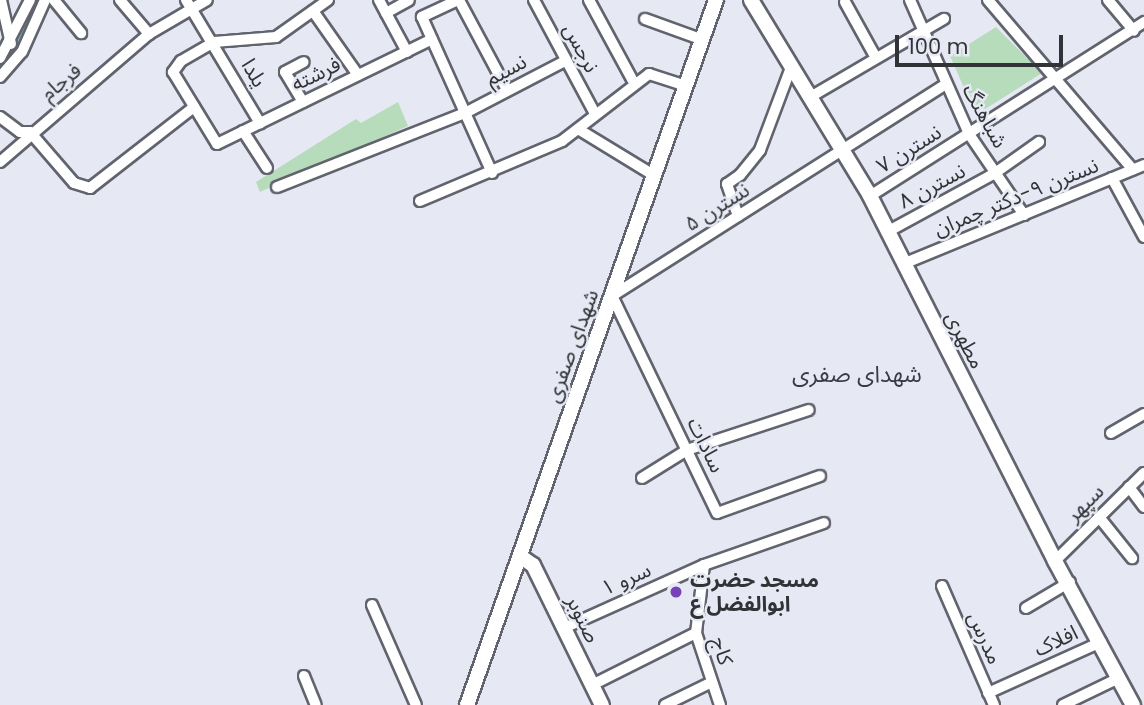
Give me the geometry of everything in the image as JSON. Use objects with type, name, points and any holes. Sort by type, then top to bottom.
[{"type":"street","points":[[1,0],[11,44]]},
{"type":"street","points":[[0,58],[11,44],[30,0]]},
{"type":"street","points":[[0,77],[22,52],[45,0]]},
{"type":"street","points":[[54,0],[81,33]]},
{"type":"street","points":[[120,0],[149,34]]},
{"type":"street","points":[[189,5],[207,0]]},
{"type":"street","points":[[0,117],[20,132],[30,132],[74,183],[90,188],[194,107],[173,72],[181,61],[214,42],[276,37],[328,0]]},
{"type":"street","points":[[379,0],[407,51]]},
{"type":"street","points":[[386,13],[408,0]]},
{"type":"street","points":[[492,173],[422,16],[458,0],[507,90]]},
{"type":"street","name":"نرجس","points":[[534,0],[595,114]]},
{"type":"street","points":[[589,0],[634,81]]},
{"type":"street","name":"شهدای صفری","points":[[467,705],[716,0]]},
{"type":"street","name":"مطهری","points":[[751,0],[812,96],[870,196],[1055,561],[1070,582],[1133,705]]},
{"type":"street","name":"شباهنگ","points":[[910,0],[945,85],[969,134],[1024,215]]},
{"type":"street","points":[[988,0],[1056,76],[1133,170]]},
{"type":"street","points":[[1108,0],[1134,30]]},
{"type":"street","points":[[845,2],[876,58]]},
{"type":"street","name":"فرجام","points":[[0,162],[22,147],[30,132],[149,34],[189,5]]},
{"type":"street","name":"یلدا","points":[[189,5],[214,42],[260,123]]},
{"type":"street","points":[[313,11],[358,75]]},
{"type":"street","points":[[645,19],[703,40]]},
{"type":"street","points":[[812,96],[944,19]]},
{"type":"street","name":"نسترن ۷","points":[[870,196],[1144,22]]},
{"type":"street","name":"فرشته","points":[[194,107],[217,144],[432,39]]},
{"type":"street","name":"نسیم","points":[[277,187],[465,113],[565,61]]},
{"type":"street","points":[[303,102],[285,72],[304,62]]},
{"type":"street","points":[[738,216],[727,184],[740,175],[760,150],[792,65]]},
{"type":"street","points":[[420,201],[492,173],[578,129],[634,81],[649,74],[687,86]]},
{"type":"street","name":"نسترن ۵","points":[[612,296],[945,85]]},
{"type":"street","points":[[578,129],[655,176]]},
{"type":"street","points":[[243,131],[267,168]]},
{"type":"street","name":"نسترن ۸","points":[[887,232],[995,173],[1039,142]]},
{"type":"street","name":"نسترن ۹-دکتر چمران","points":[[903,264],[1144,165]]},
{"type":"street","points":[[1112,178],[1144,237]]},
{"type":"street","name":"سادات","points":[[612,296],[717,513],[820,476]]},
{"type":"street","points":[[642,478],[687,450],[809,410]]},
{"type":"street","points":[[1111,433],[1144,414]]},
{"type":"street","name":"سپهر","points":[[1055,561],[1144,474]]},
{"type":"street","points":[[1129,487],[1144,507]]},
{"type":"street","points":[[1099,517],[1132,558]]},
{"type":"street","name":"سرو ۱","points":[[564,628],[704,565],[824,523]]},
{"type":"street","name":"صنوبر","points":[[520,556],[533,565],[602,705]]},
{"type":"street","name":"کاج","points":[[704,565],[696,633],[720,705]]},
{"type":"street","points":[[1026,607],[1070,582]]},
{"type":"street","name":"مدرس","points":[[942,586],[994,705]]},
{"type":"street","points":[[372,605],[416,705]]},
{"type":"street","points":[[592,685],[696,633]]},
{"type":"street","name":"افلاک","points":[[988,693],[1101,642]]},
{"type":"street","points":[[304,676],[316,705]]},
{"type":"street","points":[[1063,705],[1119,678]]},
{"type":"street","points":[[665,705],[712,682]]},
{"type":"green space","points":[[996,27],[1042,73],[976,115],[950,56]]},
{"type":"green space","points":[[398,102],[408,126],[260,192],[256,182],[356,119],[361,123]]},
{"type":"waterway","points":[[0,66],[11,54],[37,0]]},
{"type":"place","name":"مسجد حضرت ابوالفضل ع","points":[[676,592]]},
{"type":"district","name":"شهدای صفری","points":[[857,374]]}]
